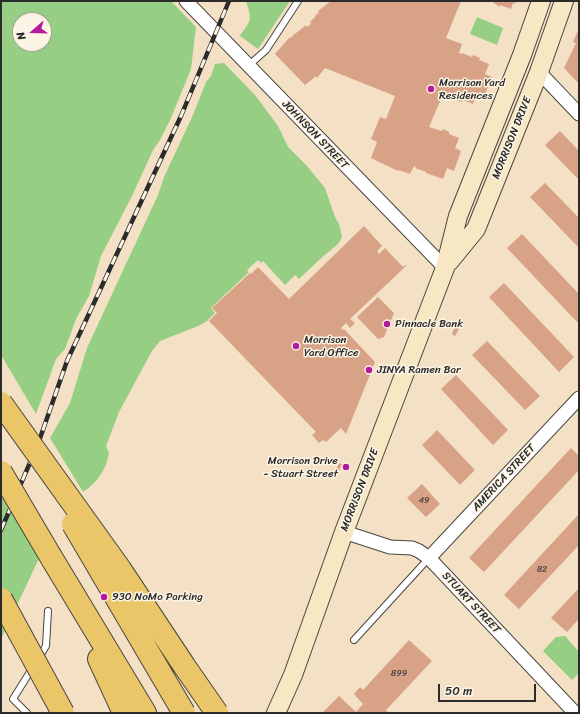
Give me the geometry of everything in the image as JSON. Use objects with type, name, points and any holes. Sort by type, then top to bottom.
[{"type":"highway","points":[[1,403],[184,713]]},
{"type":"highway","points":[[1,403],[120,569],[217,713]]},
{"type":"highway","points":[[1,472],[145,713]]},
{"type":"highway","points":[[51,557],[124,713]]},
{"type":"highway","points":[[1,599],[63,713]]},
{"type":"main road","name":"MORRISON DRIVE","points":[[276,713],[293,675],[344,532],[445,268],[458,216],[522,55],[541,1]]},
{"type":"main road","name":"MORRISON DRIVE","points":[[445,268],[476,229],[539,72],[564,1]]},
{"type":"street","name":"JOHNSON STREET","points":[[186,1],[445,268]]},
{"type":"street","points":[[539,72],[579,114]]},
{"type":"street","name":"AMERICA STREET","points":[[429,558],[577,405]]},
{"type":"street","name":"STUART STREET","points":[[344,532],[390,547],[412,548],[429,558],[575,713]]},
{"type":"lane","points":[[248,66],[266,50],[298,1]]},
{"type":"lane","points":[[354,640],[429,558]]},
{"type":"lane","points":[[27,713],[13,699],[46,646],[48,611]]},
{"type":"green space","points":[[1,1],[171,1],[196,27],[191,69],[171,118],[153,150],[132,196],[101,256],[89,296],[76,319],[65,349],[56,359],[36,414],[1,355]]},
{"type":"green space","points":[[246,1],[290,1],[258,49],[240,36],[250,19]]},
{"type":"green space","points":[[477,17],[503,28],[497,45],[470,34]]},
{"type":"green space","points":[[224,63],[255,95],[278,126],[288,147],[307,166],[325,188],[339,224],[342,237],[339,243],[299,279],[295,275],[285,285],[263,261],[261,263],[258,260],[247,270],[249,272],[211,308],[215,313],[207,321],[160,341],[152,351],[119,412],[106,446],[109,453],[106,465],[97,480],[83,492],[50,438],[70,403],[87,348],[158,195],[164,177],[193,115],[206,82],[211,76],[215,64]]},
{"type":"green space","points":[[1,476],[43,550],[1,639]]},
{"type":"green space","points":[[565,636],[579,652],[579,673],[572,680],[543,651],[556,637]]},
{"type":"building","name":"Morrison Yard Residences","points":[[331,1],[461,1],[446,38],[462,44],[459,53],[472,57],[473,55],[480,58],[479,60],[489,64],[485,74],[492,77],[484,97],[477,94],[473,104],[463,100],[462,102],[455,100],[456,97],[444,92],[429,127],[442,131],[443,129],[449,132],[449,134],[459,138],[455,148],[461,151],[454,171],[447,168],[443,179],[426,173],[415,168],[416,167],[414,166],[410,174],[399,170],[398,171],[371,158],[377,142],[371,139],[380,117],[386,119],[395,96],[325,68],[317,78],[316,76],[305,85],[275,54],[289,38],[306,25],[307,27],[311,24],[310,22],[319,12],[318,11]]},
{"type":"building","points":[[491,1],[516,1],[515,4],[513,3],[511,9],[500,5],[500,7]]},
{"type":"building","points":[[579,28],[579,84],[564,68],[576,43],[573,42]]},
{"type":"building","points":[[560,131],[579,151],[579,180],[545,145]]},
{"type":"building","points":[[545,183],[579,218],[579,248],[530,197]]},
{"type":"building","name":"Morrison Yard Office","points":[[364,226],[382,246],[377,251],[379,254],[385,248],[403,267],[405,265],[406,266],[350,319],[355,323],[350,328],[346,323],[341,328],[343,330],[344,329],[375,362],[346,434],[341,428],[326,442],[323,440],[319,443],[312,435],[316,432],[209,321],[217,313],[212,308],[258,267],[289,299]]},
{"type":"building","points":[[522,234],[579,294],[578,323],[507,248]]},
{"type":"building","points":[[504,283],[574,357],[559,372],[489,297]]},
{"type":"building","points":[[378,297],[394,313],[384,337],[378,339],[357,317]]},
{"type":"building","points":[[455,327],[459,329],[455,336],[452,334]]},
{"type":"building","points":[[487,341],[540,396],[525,410],[472,355]]},
{"type":"building","points":[[456,375],[508,430],[493,445],[441,389]]},
{"type":"building","points":[[437,430],[475,470],[460,485],[422,445]]},
{"type":"building","points":[[571,448],[579,456],[579,470],[484,572],[469,558]]},
{"type":"building","points":[[339,463],[342,464],[339,471],[336,470]]},
{"type":"building","points":[[422,484],[440,504],[426,517],[407,498]]},
{"type":"building","points":[[579,514],[579,545],[519,609],[504,595]]},
{"type":"building","points":[[579,588],[579,619],[567,632],[551,618]]},
{"type":"building","points":[[409,640],[432,661],[386,710],[389,713],[322,713],[339,696],[356,712],[363,704],[354,694],[360,687],[363,690]]},
{"type":"railway","points":[[1,530],[38,444],[67,361],[181,116],[229,1]]},
{"type":"place","name":"Morrison Yard Residences","points":[[431,89]]},
{"type":"place","name":"Pinnacle Bank","points":[[387,324]]},
{"type":"place","name":"Morrison Yard Office","points":[[296,346]]},
{"type":"place","name":"JINYA Ramen Bar","points":[[369,370]]},
{"type":"place","name":"Morrison Drive - Stuart Street","points":[[346,467]]},
{"type":"place","name":"930 NoMo Parking","points":[[104,597]]}]
